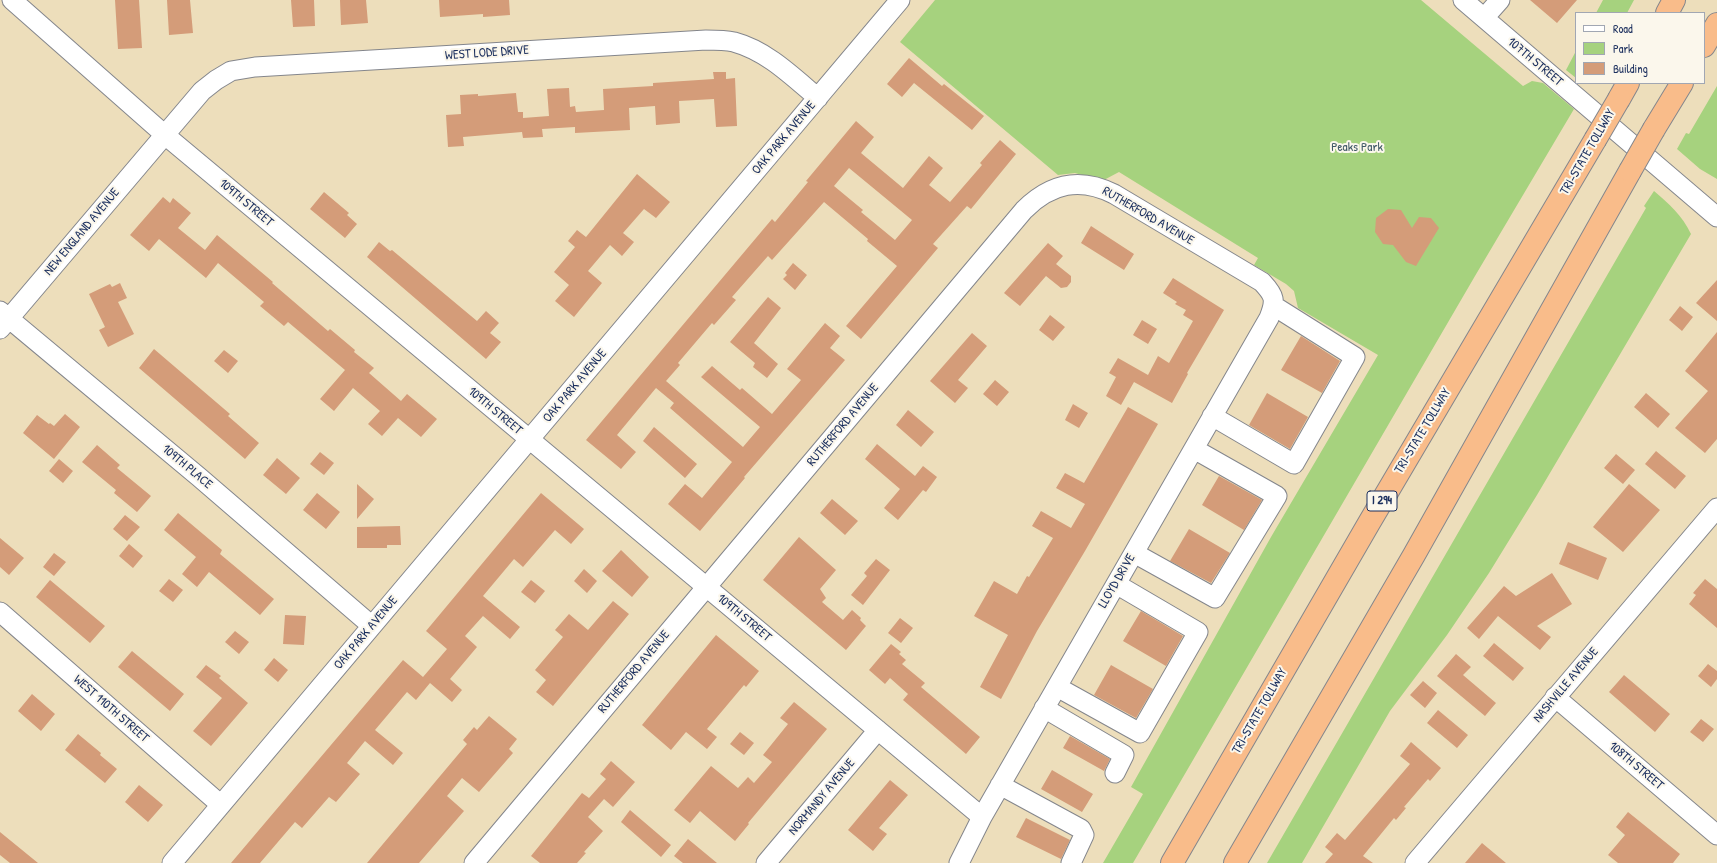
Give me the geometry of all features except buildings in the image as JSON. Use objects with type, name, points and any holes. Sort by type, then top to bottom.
[{"type":"highway","points":[[1668,12],[1674,0]]},
{"type":"highway","points":[[1705,44],[1717,24]]},
{"type":"highway","points":[[1235,863],[1414,555],[1630,171],[1681,84]]},
{"type":"highway","name":"TRI-STATE TOLLWAY","points":[[1172,863],[1365,530],[1623,91]]},
{"type":"street","name":"109TH STREET","points":[[12,0],[165,135],[529,440],[707,586],[982,816]]},
{"type":"street","name":"OAK PARK AVENUE","points":[[172,863],[900,0]]},
{"type":"street","name":"107TH STREET","points":[[1463,0],[1717,217]]},
{"type":"street","points":[[1484,18],[1500,0]]},
{"type":"street","name":"WEST LODE DRIVE","points":[[165,135],[202,91],[231,71],[255,68],[706,40],[733,42],[755,50],[772,60],[818,98]]},
{"type":"street","name":"NEW ENGLAND AVENUE","points":[[3,319],[165,135]]},
{"type":"street","name":"RUTHERFORD AVENUE","points":[[474,863],[1024,210],[1038,198],[1047,192],[1066,185],[1084,184],[1104,189],[1262,282],[1271,292],[1274,303]]},
{"type":"street","points":[[1212,416],[1294,464],[1355,357],[1274,303]]},
{"type":"street","name":"LLOYD DRIVE","points":[[959,863],[982,816],[1269,318],[1274,303]]},
{"type":"street","name":"109TH PLACE","points":[[3,319],[199,477],[372,626]]},
{"type":"street","points":[[1134,553],[1215,598],[1277,496],[1194,449]]},
{"type":"street","name":"NASHVILLE AVENUE","points":[[1416,863],[1555,697],[1717,508]]},
{"type":"street","points":[[1057,687],[1140,733],[1156,706],[1198,632],[1116,584]]},
{"type":"street","name":"WEST 110TH STREET","points":[[0,612],[221,805]]},
{"type":"street","name":"108TH STREET","points":[[1555,697],[1717,834]]},
{"type":"street","points":[[1044,708],[1124,755],[1115,773]]},
{"type":"street","name":"NORMANDY AVENUE","points":[[766,863],[878,730]]},
{"type":"street","points":[[1000,786],[1081,829],[1084,835],[1071,863]]},
{"type":"green space","name":"Peaks Park","points":[[935,0],[1421,0],[1523,86],[1532,81],[1543,83],[1574,109],[1133,863],[1103,863],[1143,794],[1131,787],[1271,537],[1378,355],[1298,308],[1294,291],[1286,284],[1254,265],[1258,258],[1119,172],[1102,181],[1075,173],[1058,175],[900,42]]},
{"type":"green space","points":[[1603,0],[1634,0],[1628,12],[1597,12]]},
{"type":"green space","points":[[1575,53],[1575,77],[1566,70]]},
{"type":"green space","points":[[1717,86],[1717,179],[1700,169],[1677,149],[1686,133],[1689,134]]},
{"type":"green space","points":[[1654,191],[1679,215],[1691,234],[1537,495],[1489,573],[1447,635],[1390,711],[1302,863],[1267,863],[1646,208],[1644,206]]}]
